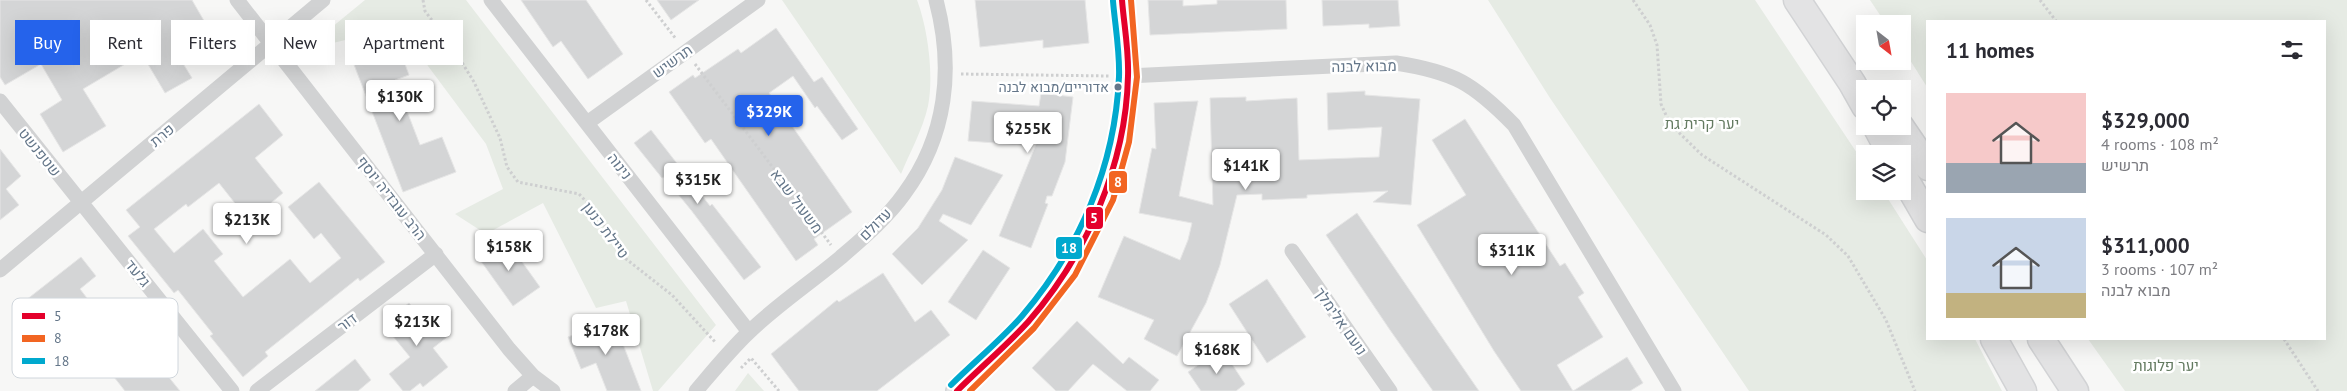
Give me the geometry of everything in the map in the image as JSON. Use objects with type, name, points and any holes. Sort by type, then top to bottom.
[{"type":"highway","points":[[1797,0],[1856,90]]},
{"type":"highway","points":[[1817,0],[1870,80]]},
{"type":"highway","points":[[1906,135],[1926,164]]},
{"type":"highway","points":[[1911,190],[1926,216]]},
{"type":"highway","points":[[1995,340],[2023,391]]},
{"type":"highway","points":[[2042,340],[2075,391]]},
{"type":"street","name":"הרב עובדיה יוסף","points":[[237,0],[265,36]]},
{"type":"street","name":"פרת","points":[[299,20],[323,0]]},
{"type":"street","name":"נינוה","points":[[491,0],[749,332]]},
{"type":"street","name":"תרשיש","points":[[587,123],[758,0]]},
{"type":"street","name":"עדולם","points":[[696,391],[749,332],[840,258],[904,195],[924,163],[940,119],[946,74],[944,29],[936,0]]},
{"type":"street","points":[[956,391],[1028,322],[1068,270],[1105,197],[1120,141],[1128,76],[1122,0]]},
{"type":"street","name":"פרת","points":[[0,270],[265,49]]},
{"type":"street","name":"מבוא לבנה","points":[[1128,76],[1396,63],[1426,68],[1456,78],[1486,97],[1514,125],[1674,391]]},
{"type":"street","name":"הרב עובדיה יוסף","points":[[288,65],[509,349],[533,376],[553,391]]},
{"type":"street","name":"שטפנשט","points":[[0,102],[81,202]]},
{"type":"street","name":"גלעד","points":[[81,202],[158,298]]},
{"type":"street","name":"נועם אלימלך","points":[[1292,250],[1390,391]]},
{"type":"street","name":"דור","points":[[257,391],[436,254]]},
{"type":"street","name":"גלעד","points":[[178,323],[232,391]]},
{"type":"street","points":[[515,391],[533,376]]},
{"type":"path","name":"טיילת כנען","points":[[422,0],[425,11],[453,48],[474,82],[500,138],[507,166],[518,182],[578,194],[598,214],[621,255],[672,295],[720,347]]},
{"type":"path","name":"משעול שבא","points":[[646,0],[840,258]]},
{"type":"path","points":[[1633,0],[1650,25],[1657,45],[1661,104],[1670,124],[1702,154],[1826,235],[1848,256],[1886,320],[1915,391]]},
{"type":"path","points":[[2040,0],[2055,20]]},
{"type":"path","points":[[946,74],[1128,76]]},
{"type":"path","points":[[2285,340],[2318,391]]},
{"type":"path","points":[[741,368],[751,358],[780,391]]},
{"type":"green space","points":[[365,0],[466,0],[716,325],[658,391],[653,391],[626,301],[596,308],[543,203],[486,234],[455,214],[503,189],[486,144],[427,65],[463,65],[463,20],[345,20],[345,40],[335,42],[335,25]]},
{"type":"green space","points":[[782,0],[917,0],[927,38],[930,94],[923,123],[901,174]]},
{"type":"green space","name":"יער קרית גת","points":[[1488,0],[1755,0],[1856,152],[1856,200],[1889,200],[1926,258],[1926,340],[1976,340],[2002,391],[1749,391],[1550,98]]},
{"type":"green space","name":"יער פלוגות","points":[[1870,0],[2347,0],[2347,391],[2125,391],[2089,340],[2326,340],[2326,20],[1926,20],[1926,85],[1911,62],[1911,15],[1880,15]]},
{"type":"green space","points":[[748,373],[764,391],[735,391]]},
{"type":"building","points":[[0,0],[192,0],[204,20],[171,20],[171,65],[184,65],[192,78],[165,93],[148,65],[161,65],[161,20],[90,20],[90,65],[123,65],[83,89],[106,126],[63,152],[40,114],[62,100],[42,65],[80,65],[80,20],[15,20],[15,65],[39,65],[5,85],[0,77]]},
{"type":"building","points":[[521,0],[586,0],[623,54],[588,79],[561,41],[553,47]]},
{"type":"building","points":[[657,0],[699,0],[671,20]]},
{"type":"building","points":[[975,0],[1085,0],[1089,43],[1043,48],[1043,40],[980,47]]},
{"type":"building","points":[[1148,0],[1183,0],[1183,6],[1217,4],[1217,0],[1286,0],[1287,29],[1150,35]]},
{"type":"building","points":[[1322,0],[1398,0],[1400,26],[1369,28],[1369,24],[1323,26]]},
{"type":"building","points":[[776,28],[814,82],[822,77],[858,129],[842,140],[817,106],[815,108],[793,76],[769,93],[852,212],[814,239],[818,245],[796,261],[711,139],[705,143],[669,92],[693,75],[695,78],[738,49],[741,53]]},
{"type":"building","points":[[354,65],[405,65],[409,75],[395,80],[420,145],[442,137],[456,172],[403,192]]},
{"type":"building","points":[[1365,91],[1365,95],[1420,99],[1411,205],[1373,202],[1388,191],[1307,195],[1307,198],[1262,200],[1262,194],[1237,195],[1220,265],[1206,303],[1177,356],[1144,339],[1154,320],[1098,297],[1124,236],[1180,260],[1188,240],[1192,223],[1139,213],[1152,148],[1156,149],[1154,103],[1198,101],[1179,196],[1213,205],[1210,98],[1246,97],[1246,101],[1297,98],[1299,160],[1379,157],[1382,127],[1328,130],[1327,93]]},
{"type":"building","points":[[1041,93],[1073,97],[1065,162],[1052,196],[1047,196],[1045,203],[1048,204],[1031,248],[999,236],[1039,137],[1031,133],[1023,145],[968,141],[972,101],[1039,106]]},
{"type":"building","points":[[259,104],[283,135],[255,158],[283,193],[249,221],[219,183],[188,207],[186,204],[154,229],[174,253],[203,229],[223,254],[214,261],[243,297],[290,259],[310,283],[341,258],[321,233],[314,239],[288,207],[319,182],[385,262],[360,281],[358,278],[265,352],[268,356],[243,377],[210,336],[213,334],[178,290],[174,293],[128,236],[140,227],[126,210]]},
{"type":"building","points":[[1465,119],[1560,266],[1565,263],[1584,293],[1578,297],[1603,337],[1557,365],[1573,391],[1521,391],[1494,351],[1417,225],[1466,195],[1432,140]]},
{"type":"building","points":[[651,130],[710,206],[712,204],[761,267],[744,280],[691,210],[634,143]]},
{"type":"building","points":[[0,149],[21,176],[6,189],[19,205],[0,220]]},
{"type":"building","points":[[955,157],[1003,175],[971,225],[943,214],[939,221],[968,240],[922,285],[892,254],[918,228],[942,190]]},
{"type":"building","points":[[1357,213],[1479,391],[1433,391],[1390,330],[1326,235]]},
{"type":"building","points":[[505,238],[540,287],[513,306],[478,257]]},
{"type":"building","points":[[983,250],[1010,268],[976,320],[948,302]]},
{"type":"building","points":[[81,257],[96,276],[80,289],[87,298],[29,298]]},
{"type":"building","points":[[883,273],[915,322],[931,310],[950,335],[877,391],[799,391],[771,354],[837,300],[839,302]]},
{"type":"building","points":[[1267,279],[1306,337],[1267,363],[1229,304]]},
{"type":"building","points":[[409,303],[424,322],[435,313],[451,334],[433,348],[448,367],[423,387],[420,383],[410,391],[403,391],[389,374],[410,357],[383,324]]},
{"type":"building","points":[[613,319],[641,391],[607,391],[596,363],[581,369],[568,337]]},
{"type":"building","points":[[1077,321],[1123,364],[1129,357],[1159,380],[1150,391],[1127,391],[1093,364],[1068,391],[1056,391],[1032,368]]},
{"type":"building","points":[[1222,349],[1245,384],[1236,391],[1201,391],[1188,372]]},
{"type":"building","points":[[1627,357],[1643,383],[1630,391],[1573,391]]},
{"type":"building","points":[[355,359],[371,380],[358,391],[315,391]]},
{"type":"building","points":[[115,378],[169,378],[180,391],[125,391]]},
{"type":"transit line","name":"5","points":[[957,391],[1020,331],[1049,296],[1085,239],[1099,208],[1111,176],[1120,143],[1126,109],[1128,67],[1122,0]]},
{"type":"transit line","name":"8","points":[[970,391],[1034,328],[1075,275],[1113,200],[1129,142],[1137,77],[1131,0]]},
{"type":"transit line","name":"18","points":[[951,385],[1014,325],[1043,290],[1077,234],[1091,204],[1102,174],[1116,110],[1119,68],[1113,1]]},
{"type":"place","name":"אדוריים/מבוא לבנה","points":[[1118,87]]}]
